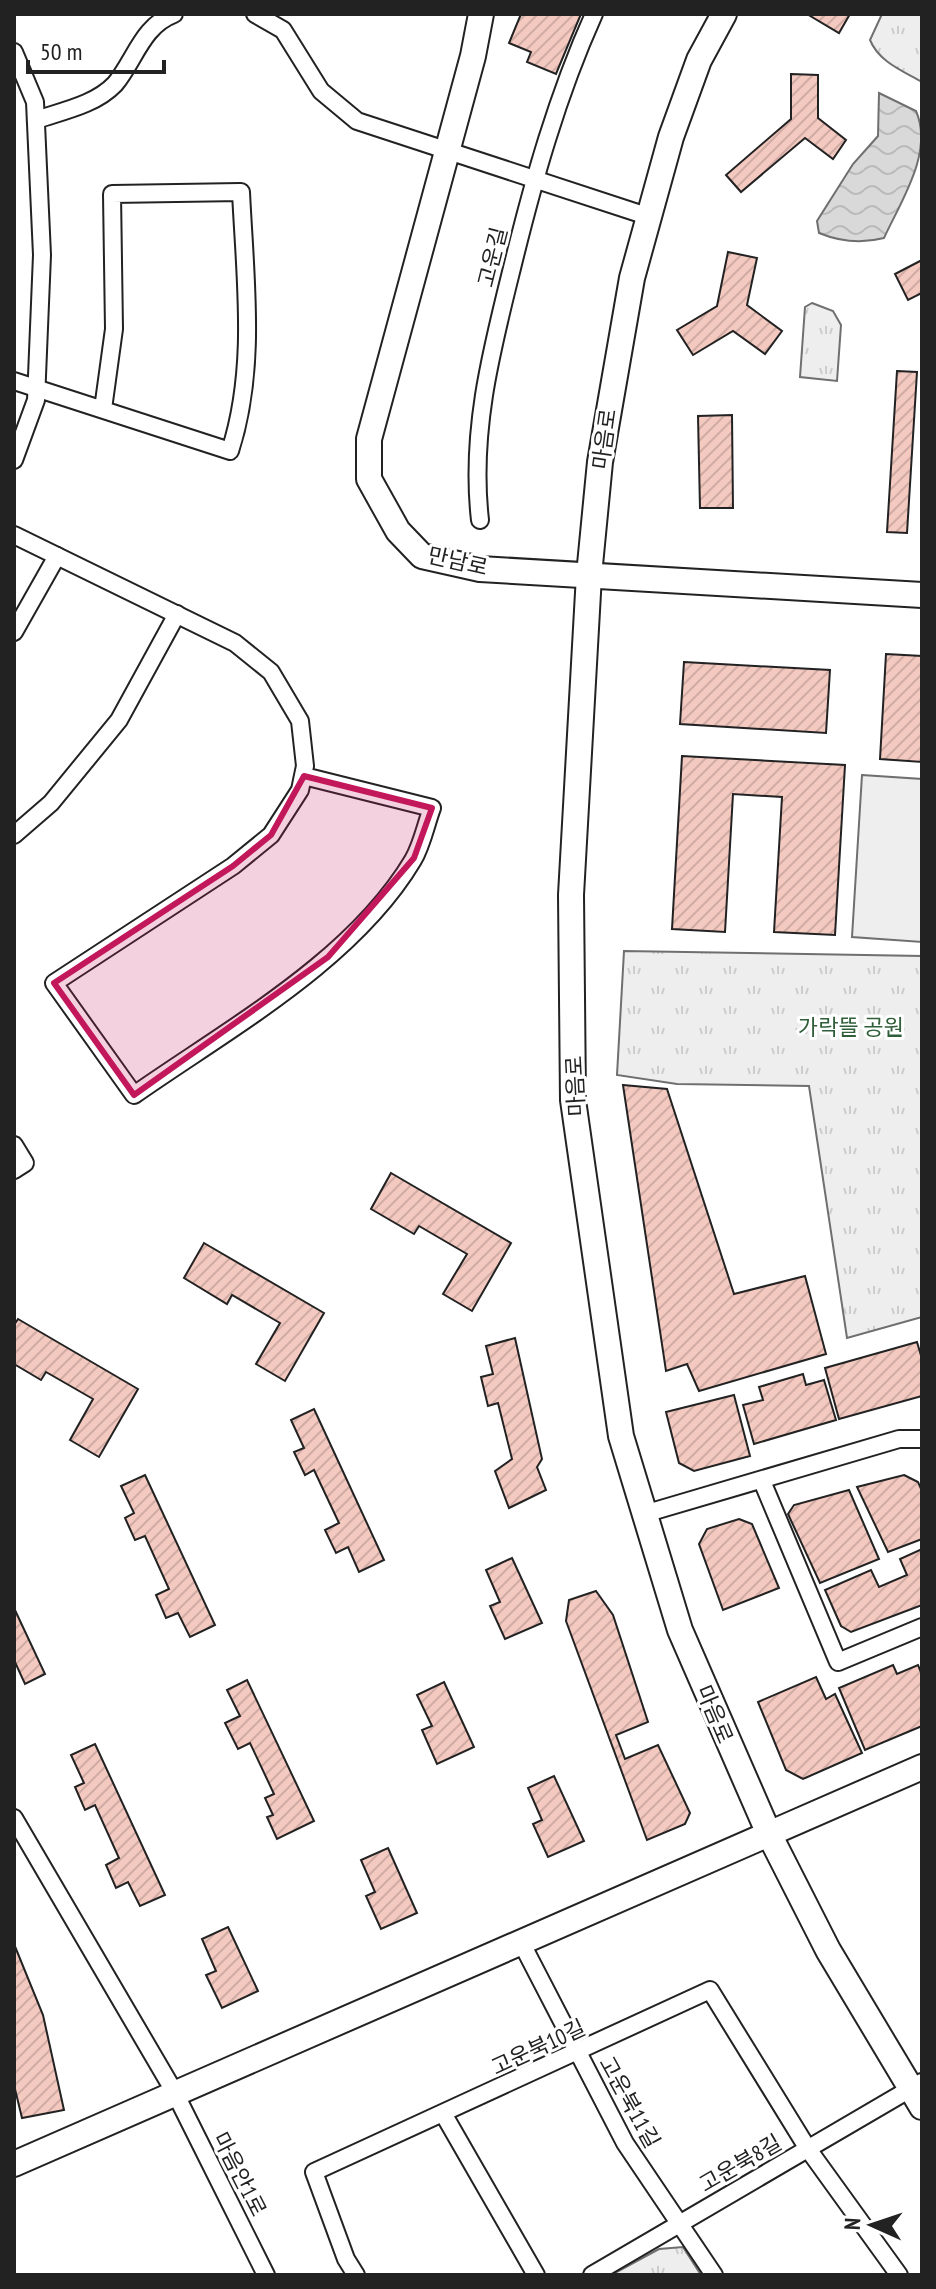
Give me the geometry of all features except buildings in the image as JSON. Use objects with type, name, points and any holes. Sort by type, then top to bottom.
[{"type":"street","points":[[36,120],[94,100],[115,83],[135,48],[164,18],[174,14]]},
{"type":"street","points":[[255,14],[283,30],[321,91],[357,121],[650,217]]},
{"type":"street","name":"만남로","points":[[481,14],[473,56],[444,151],[369,439],[369,479],[398,531],[422,556],[480,569],[922,595]]},
{"type":"street","name":"고운길","points":[[480,520],[474,473],[481,399],[534,178],[594,14]]},
{"type":"street","name":"마음로","points":[[724,14],[699,60],[671,137],[619,336],[600,462],[589,575],[571,895],[573,1100],[621,1436],[680,1630],[769,1834],[828,1950],[918,2093]]},
{"type":"street","points":[[14,52],[35,102],[42,255],[36,389],[14,460]]},
{"type":"street","points":[[14,381],[230,451],[241,418],[247,350],[241,192],[112,194],[114,329],[103,409]]},
{"type":"street","points":[[14,535],[235,643],[271,672],[300,721],[304,776],[271,835],[233,866],[54,983],[134,1095],[328,957],[369,918],[414,858],[432,808],[304,776]]},
{"type":"street","points":[[14,632],[57,556]]},
{"type":"street","points":[[14,835],[51,803],[119,720],[177,614]]},
{"type":"street","points":[[14,1145],[25,1163],[14,1170]]},
{"type":"street","points":[[644,1514],[899,1439],[922,1439]]},
{"type":"street","points":[[762,1481],[838,1662],[922,1627]]},
{"type":"street","points":[[14,2164],[922,1767]]},
{"type":"street","name":"마음안1로","points":[[14,1818],[175,2093],[266,2275]]},
{"type":"street","name":"고운북11길","points":[[521,1942],[625,2143],[714,2275]]},
{"type":"street","name":"고운북10길","points":[[356,2275],[346,2259],[314,2172],[579,2053],[710,1990],[808,2149]]},
{"type":"street","name":"고운북8길","points":[[592,2275],[808,2149],[918,2093]]},
{"type":"street","points":[[444,2115],[536,2275]]},
{"type":"street","points":[[808,2149],[899,2275]]},
{"type":"highlighted area","points":[[304,776],[432,808],[414,858],[328,957],[134,1095],[54,983],[233,866],[271,835]]},
{"type":"green space","points":[[882,14],[922,14],[922,82],[892,65],[874,48],[870,40]]},
{"type":"green space","points":[[812,303],[833,311],[841,325],[837,381],[800,377],[805,307]]},
{"type":"green space","points":[[862,775],[922,779],[922,942],[852,937]]},
{"type":"green space","name":"가락뜰 공원","points":[[624,951],[922,956],[922,1317],[847,1338],[809,1086],[677,1084],[617,1075]]},
{"type":"green space","points":[[683,2247],[701,2275],[611,2275],[659,2249]]},
{"type":"water","points":[[879,93],[916,111],[921,143],[913,176],[884,238],[851,241],[819,233],[817,221],[853,164],[878,136]]}]
